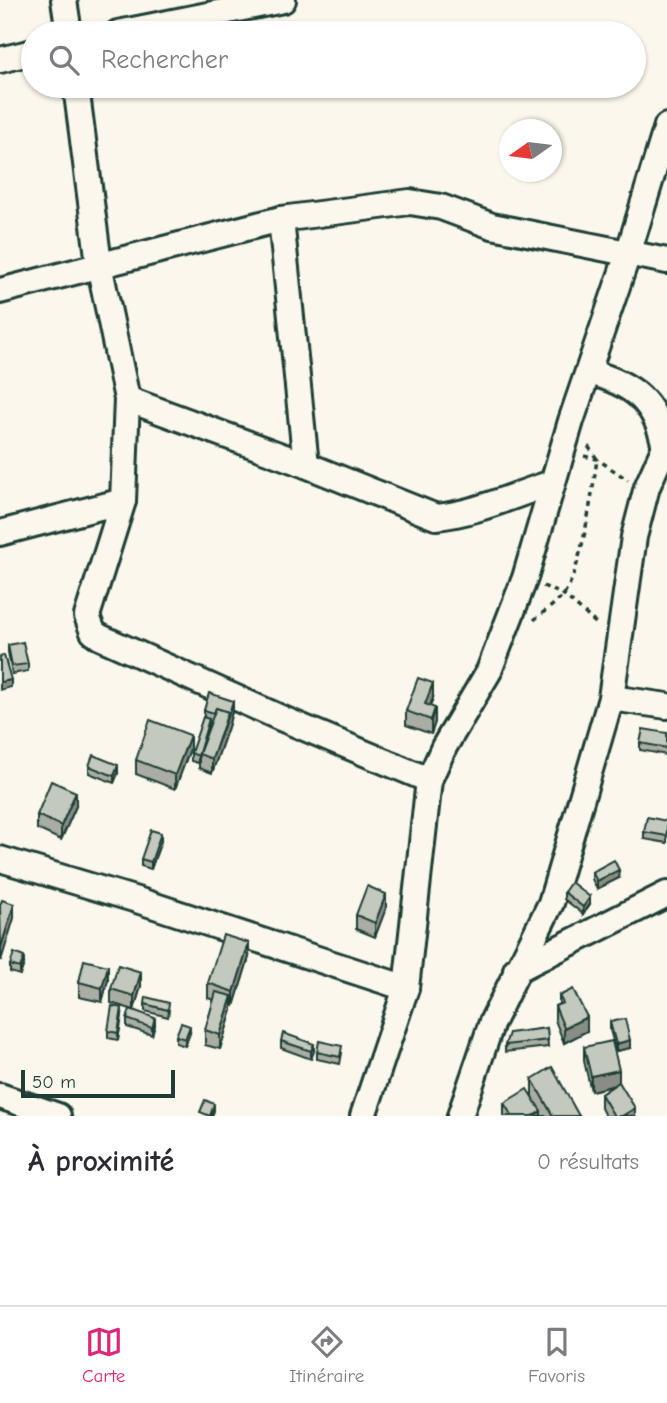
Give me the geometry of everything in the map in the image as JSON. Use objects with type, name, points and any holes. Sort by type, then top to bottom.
[{"type":"street","points":[[64,0],[67,21]]},
{"type":"street","points":[[178,21],[283,0]]},
{"type":"street","points":[[0,60],[21,55]]},
{"type":"street","points":[[78,98],[99,264],[127,399],[123,501],[87,616],[93,632],[283,719],[429,780]]},
{"type":"street","points":[[363,1116],[406,988],[429,780],[444,747],[489,671],[525,578],[571,421],[628,254],[667,126]]},
{"type":"street","points":[[0,291],[281,219],[410,202],[442,207],[492,226],[667,261]]},
{"type":"street","points":[[281,219],[306,465]]},
{"type":"street","points":[[460,1116],[492,1022],[551,903],[611,698],[634,537],[647,487],[664,455],[660,423],[650,406],[619,380],[589,372]]},
{"type":"street","points":[[127,399],[306,465],[436,517],[481,509],[552,483]]},
{"type":"street","points":[[0,533],[123,501]]},
{"type":"street","points":[[611,698],[667,706]]},
{"type":"street","points":[[0,859],[163,908],[406,988]]},
{"type":"street","points":[[516,970],[667,894]]},
{"type":"street","points":[[0,1096],[58,1116]]},
{"type":"path","points":[[571,421],[597,459],[625,479],[647,487]]},
{"type":"path","points":[[564,451],[597,459]]},
{"type":"path","points":[[527,626],[564,595],[574,575],[592,496],[597,459]]},
{"type":"path","points":[[525,578],[564,595],[589,616],[619,650]]},
{"type":"building","points":[[23,642],[28,664],[12,666],[8,645]]},
{"type":"building","points":[[4,655],[11,680],[0,682],[0,656]]},
{"type":"building","points":[[418,678],[433,683],[425,704],[435,708],[431,720],[406,711]]},
{"type":"building","points":[[209,693],[233,701],[228,716],[228,712],[216,708],[214,713],[204,710]]},
{"type":"building","points":[[216,708],[228,712],[212,759],[199,754]]},
{"type":"building","points":[[203,717],[209,719],[198,756],[191,753]]},
{"type":"building","points":[[150,720],[190,735],[175,775],[136,760]]},
{"type":"building","points":[[643,729],[667,733],[667,748],[640,743]]},
{"type":"building","points":[[93,755],[118,765],[114,776],[89,766]]},
{"type":"building","points":[[51,781],[76,792],[61,826],[37,815]]},
{"type":"building","points":[[647,817],[667,821],[667,836],[644,832]]},
{"type":"building","points":[[151,830],[161,833],[151,862],[141,859]]},
{"type":"building","points":[[614,860],[619,870],[597,881],[592,872]]},
{"type":"building","points":[[571,882],[590,897],[583,907],[564,892]]},
{"type":"building","points":[[367,886],[386,894],[375,923],[356,915]]},
{"type":"building","points":[[2,900],[14,904],[1,947],[0,905]]},
{"type":"building","points":[[223,935],[249,943],[234,992],[208,983]]},
{"type":"building","points":[[14,953],[24,957],[20,968],[10,965]]},
{"type":"building","points":[[84,960],[108,966],[102,988],[79,982]]},
{"type":"building","points":[[118,965],[141,972],[134,996],[111,989]]},
{"type":"building","points":[[573,989],[587,1017],[564,1028],[555,1006],[563,1003],[559,996]]},
{"type":"building","points":[[216,992],[232,996],[220,1035],[205,1030]]},
{"type":"building","points":[[146,997],[169,1003],[168,1010],[145,1004]]},
{"type":"building","points":[[112,1006],[122,1008],[118,1033],[108,1031]]},
{"type":"building","points":[[130,1009],[155,1018],[152,1028],[127,1019]]},
{"type":"building","points":[[625,1019],[630,1040],[616,1044],[610,1022]]},
{"type":"building","points":[[181,1023],[190,1026],[185,1039],[176,1036]]},
{"type":"building","points":[[547,1028],[548,1040],[505,1045],[509,1033]]},
{"type":"building","points":[[283,1033],[314,1044],[311,1051],[281,1041]]},
{"type":"building","points":[[319,1041],[342,1046],[340,1057],[317,1052]]},
{"type":"building","points":[[612,1041],[619,1070],[591,1076],[584,1047]]},
{"type":"building","points":[[552,1067],[579,1116],[553,1116],[532,1079]]},
{"type":"building","points":[[619,1082],[635,1108],[622,1116],[614,1116],[601,1094]]},
{"type":"building","points":[[527,1089],[541,1111],[533,1116],[512,1116],[504,1103]]},
{"type":"building","points":[[205,1100],[214,1104],[210,1116],[200,1112]]}]
